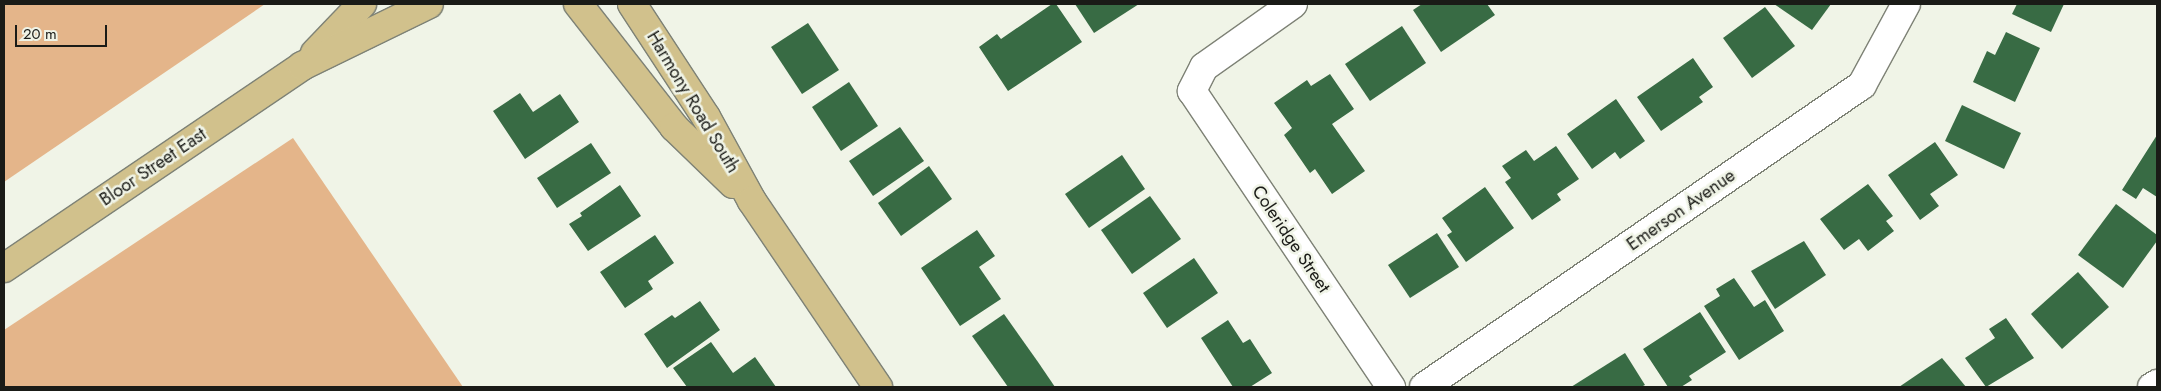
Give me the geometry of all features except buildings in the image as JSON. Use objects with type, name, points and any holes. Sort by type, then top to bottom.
[{"type":"main road","name":"Bloor Street East","points":[[302,66],[362,4]]},
{"type":"main road","name":"Bloor Street East","points":[[4,268],[302,66],[429,4]]},
{"type":"main road","name":"Harmony Road South","points":[[578,4],[674,127],[752,201]]},
{"type":"main road","name":"Harmony Road South","points":[[632,4],[673,65],[752,201],[878,387]]},
{"type":"main road","points":[[655,4],[673,65]]},
{"type":"street","name":"Coleridge Street","points":[[1293,4],[1204,67],[1192,91],[1391,387]]},
{"type":"street","name":"Emerson Avenue","points":[[1424,387],[1862,85],[1906,4]]},
{"type":"street","points":[[2152,387],[2157,384]]},
{"type":"shaded area","points":[[4,4],[265,4],[4,182]]},
{"type":"shaded area","points":[[293,138],[463,387],[4,387],[4,330]]}]
